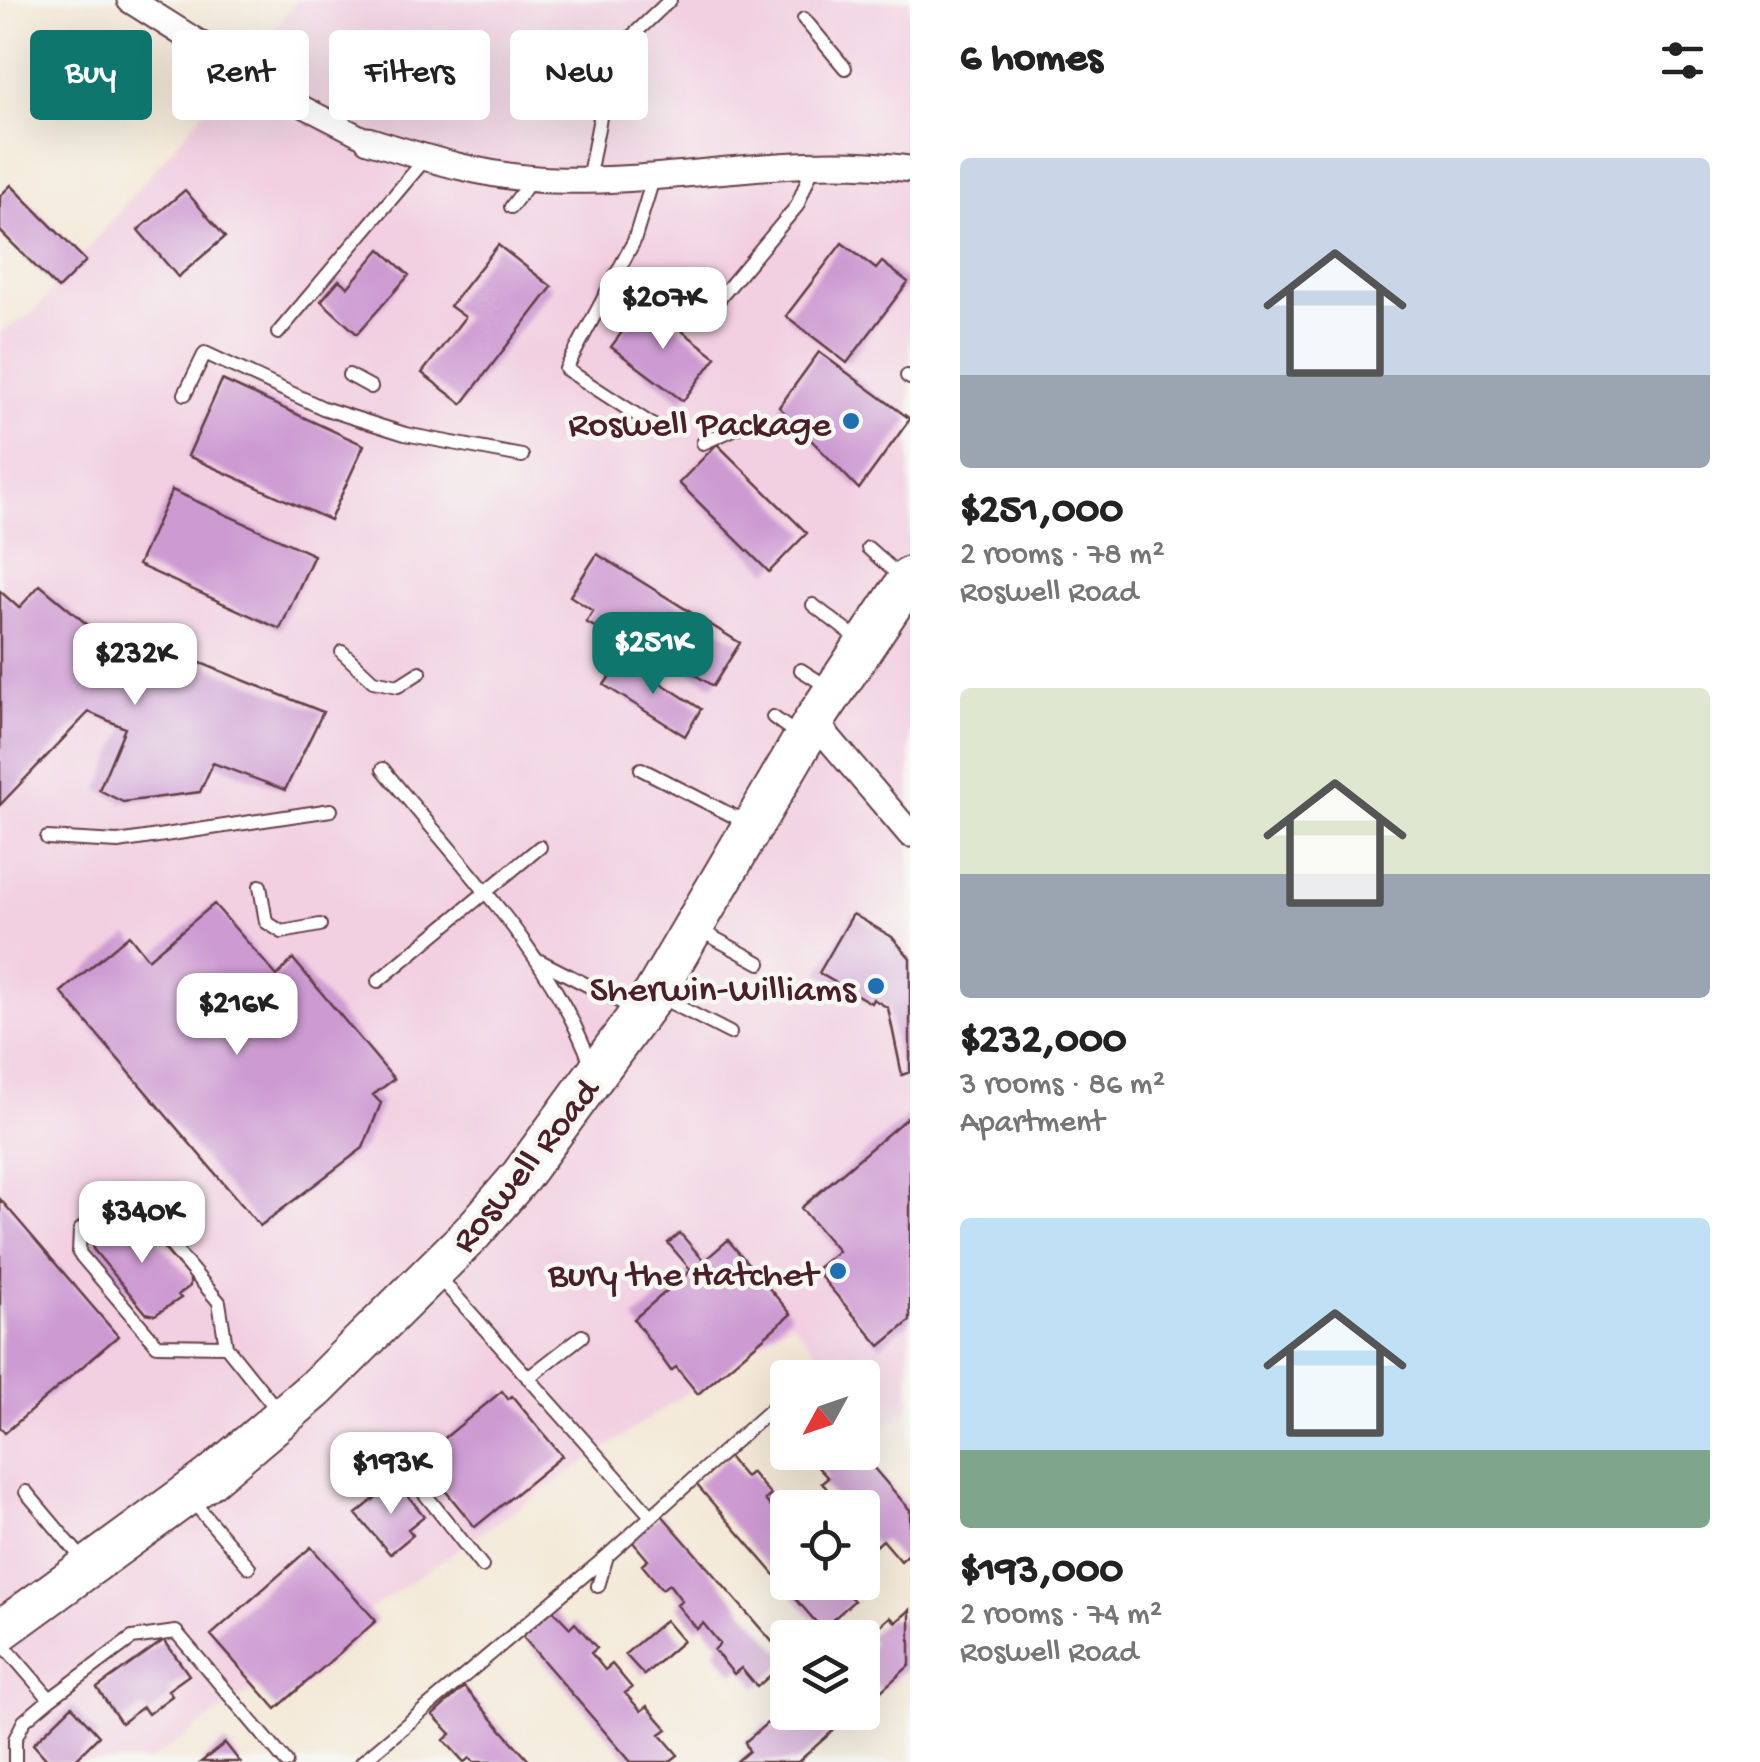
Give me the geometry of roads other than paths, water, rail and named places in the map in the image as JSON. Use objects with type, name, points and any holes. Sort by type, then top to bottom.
[{"type":"main road","name":"Roswell Road","points":[[0,1631],[187,1495],[282,1417],[434,1272],[521,1176],[596,1077],[696,927],[754,826],[805,708],[865,645],[908,580]]},
{"type":"street","points":[[130,0],[178,30]]},
{"type":"street","points":[[309,110],[368,140],[457,168],[533,178],[588,180],[815,162],[910,169]]},
{"type":"street","points":[[805,708],[910,834]]},
{"type":"lane","points":[[588,180],[612,55],[670,0]]},
{"type":"lane","points":[[804,19],[845,68]]},
{"type":"lane","points":[[278,332],[426,158]]},
{"type":"lane","points":[[719,298],[796,206],[815,162]]},
{"type":"lane","points":[[654,176],[634,241],[566,369],[660,430]]},
{"type":"lane","points":[[510,207],[533,178]]},
{"type":"lane","points":[[185,394],[206,353],[336,412],[406,434],[522,456]]},
{"type":"lane","points":[[349,374],[371,388]]},
{"type":"lane","points":[[703,443],[745,424]]},
{"type":"lane","points":[[868,548],[908,580]]},
{"type":"lane","points":[[813,605],[865,645]]},
{"type":"lane","points":[[342,652],[373,680],[398,686],[420,672]]},
{"type":"lane","points":[[383,769],[537,960],[572,1017],[596,1077]]},
{"type":"lane","points":[[640,769],[754,826]]},
{"type":"lane","points":[[47,838],[118,842],[330,810]]},
{"type":"lane","points":[[378,981],[540,847]]},
{"type":"lane","points":[[260,886],[266,922],[282,932],[320,925]]},
{"type":"lane","points":[[696,927],[760,963]]},
{"type":"lane","points":[[537,960],[730,1033]]},
{"type":"lane","points":[[226,1346],[157,1345],[80,1253],[80,1230],[114,1200],[139,1206],[219,1302],[226,1346],[282,1417]]},
{"type":"lane","points":[[434,1272],[651,1516]]},
{"type":"lane","points":[[528,1378],[582,1336]]},
{"type":"lane","points":[[362,1762],[607,1556],[770,1410]]},
{"type":"lane","points":[[386,1446],[482,1566]]},
{"type":"lane","points":[[26,1492],[88,1566]]},
{"type":"lane","points":[[187,1495],[249,1568]]},
{"type":"lane","points":[[598,1586],[607,1556]]},
{"type":"lane","points":[[15,1762],[14,1739],[24,1721],[50,1698],[132,1638],[176,1632],[286,1762]]},
{"type":"lane","points":[[0,1641],[50,1698]]},
{"type":"place","name":"Roswell Package","points":[[851,421]]},
{"type":"place","name":"Sherwin-Williams","points":[[876,986]]},
{"type":"place","name":"Bury the Hatchet","points":[[838,1271]]}]
